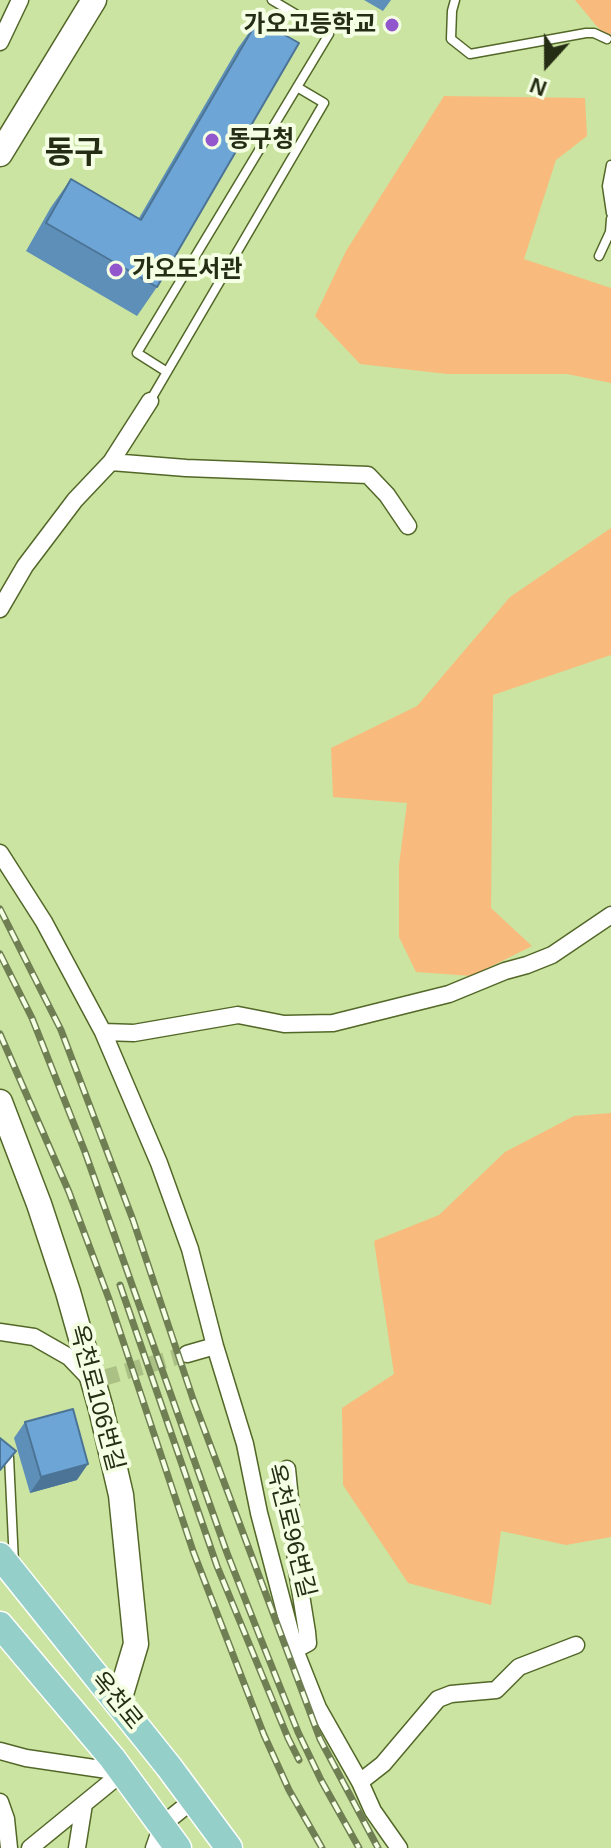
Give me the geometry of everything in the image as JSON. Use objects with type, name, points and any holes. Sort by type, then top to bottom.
[{"type":"main road","name":"옥천로","points":[[7,1564],[229,1848]]},
{"type":"main road","name":"옥천로","points":[[0,1625],[123,1772],[158,1837],[178,1848]]},
{"type":"street","points":[[0,42],[20,0]]},
{"type":"street","points":[[0,154],[94,0]]},
{"type":"street","points":[[0,609],[25,566],[56,524],[111,462],[150,401]]},
{"type":"street","points":[[111,462],[368,475],[387,495],[408,526]]},
{"type":"street","name":"옥천로96번길","points":[[0,853],[44,922],[103,1032],[159,1163],[190,1249],[245,1444],[259,1513],[295,1650],[318,1708],[373,1811],[399,1848]]},
{"type":"street","points":[[103,1032],[134,1033],[238,1015],[284,1024],[333,1023],[449,994],[527,965],[552,955],[611,915]]},
{"type":"street","name":"옥천로106번길","points":[[0,1102],[98,1380],[121,1495],[136,1644],[118,1704]]},
{"type":"street","points":[[0,1332],[34,1337],[69,1357],[98,1380]]},
{"type":"street","points":[[187,1354],[215,1346]]},
{"type":"street","points":[[287,1469],[308,1643],[295,1650]]},
{"type":"street","points":[[360,1782],[383,1764],[438,1699],[473,1691],[496,1690],[519,1667],[576,1645]]},
{"type":"street","points":[[0,1751],[26,1758],[123,1772]]},
{"type":"street","points":[[30,1848],[123,1772]]},
{"type":"street","points":[[158,1837],[193,1800]]},
{"type":"street","points":[[0,1802],[6,1819],[9,1848]]},
{"type":"street","points":[[77,1848],[84,1804]]},
{"type":"lane","points":[[167,372],[137,353],[329,34],[272,0]]},
{"type":"lane","points":[[455,0],[451,39],[470,54],[586,33],[610,39]]},
{"type":"lane","points":[[150,401],[324,103],[297,87]]},
{"type":"lane","points":[[599,256],[610,232],[607,186],[611,165]]},
{"type":"lane","points":[[0,1449],[9,1457],[7,1564]]},
{"type":"shaded area","points":[[575,0],[611,0],[611,42],[594,23]]},
{"type":"shaded area","points":[[444,96],[585,98],[587,136],[556,160],[524,259],[611,288],[611,383],[567,374],[447,374],[360,364],[315,316],[346,251]]},
{"type":"shaded area","points":[[611,528],[611,655],[493,695],[491,908],[532,946],[472,976],[416,972],[399,937],[399,865],[407,803],[333,797],[331,748],[417,706],[510,597]]},
{"type":"shaded area","points":[[611,1113],[611,1537],[566,1545],[501,1531],[491,1605],[408,1583],[343,1485],[342,1408],[394,1374],[374,1241],[439,1215],[505,1152],[574,1116]]},
{"type":"building","name":"동구청","points":[[258,20],[299,43],[157,287],[46,223],[71,179],[141,220]]},
{"type":"building","points":[[73,1409],[88,1464],[41,1477],[25,1422]]},
{"type":"building","points":[[0,1438],[16,1451],[0,1470]]},
{"type":"tunnel","points":[[103,1378],[187,1354]]},
{"type":"railway","points":[[0,909],[61,1030],[133,1220],[193,1399],[320,1739],[378,1848]]},
{"type":"railway","points":[[0,954],[32,1018],[85,1152],[227,1553],[298,1732],[359,1848]]},
{"type":"railway","points":[[0,1034],[69,1192],[109,1299],[193,1551],[264,1735],[289,1790],[322,1848]]},
{"type":"railway","points":[[120,1285],[217,1566],[299,1760]]},
{"type":"place","name":"가오고등학교","points":[[392,25]]},
{"type":"place","name":"동구청","points":[[212,140]]},
{"type":"place","name":"가오도서관","points":[[116,270]]},
{"type":"district","name":"동구","points":[[74,154]]}]
